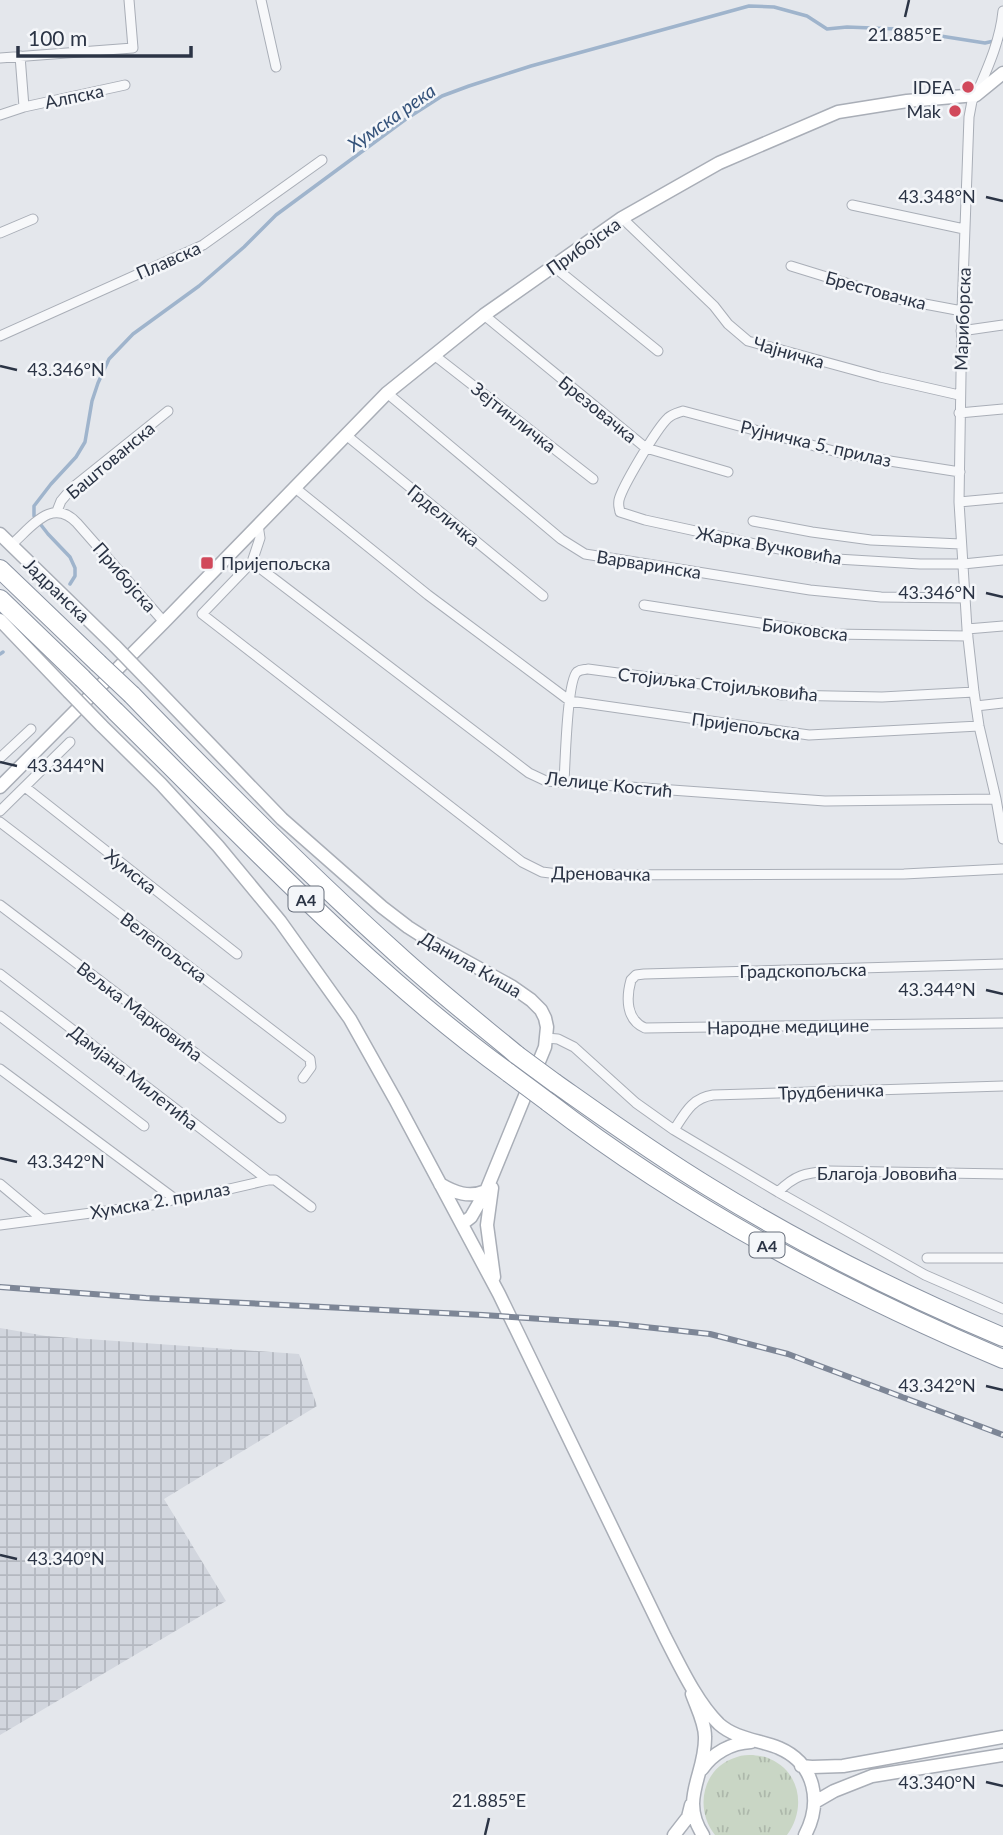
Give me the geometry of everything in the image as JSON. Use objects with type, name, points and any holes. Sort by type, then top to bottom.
[{"type":"highway","name":"A4","points":[[0,569],[132,695],[216,782],[332,894],[431,984],[517,1055],[666,1160],[785,1232],[901,1292],[1003,1337]]},
{"type":"highway","name":"A4","points":[[0,599],[357,948],[454,1031],[509,1073],[647,1172],[742,1231],[877,1303],[1003,1359]]},
{"type":"main road","points":[[976,96],[1003,73]]},
{"type":"main road","name":"Прибојска","points":[[164,622],[387,393],[484,315],[622,218],[719,163],[838,112],[907,101],[976,96]]},
{"type":"main road","name":"Јадранска","points":[[0,534],[114,646]]},
{"type":"main road","points":[[0,620],[218,846],[300,948],[350,1019],[499,1294],[687,1680],[705,1734],[703,1757],[688,1817],[674,1835]]},
{"type":"main road","points":[[0,787],[164,622]]},
{"type":"main road","name":"Данила Киша","points":[[114,646],[282,819],[382,907],[433,943],[531,1000],[545,1018],[546,1038]]},
{"type":"main road","points":[[462,1224],[471,1217],[486,1191],[541,1057],[546,1038]]},
{"type":"main road","points":[[496,1168],[486,1224],[492,1270],[499,1294]]},
{"type":"main road","points":[[440,1184],[460,1193],[477,1194],[486,1191]]},
{"type":"main road","points":[[687,1680],[718,1723],[732,1733],[785,1751],[802,1766],[812,1786],[815,1802],[805,1835]]},
{"type":"main road","points":[[802,1766],[843,1766],[1003,1737]]},
{"type":"main road","points":[[699,1773],[711,1758],[724,1749],[741,1742],[760,1742]]},
{"type":"main road","points":[[815,1802],[834,1791],[872,1776],[1003,1755]]},
{"type":"main road","points":[[692,1801],[703,1835]]},
{"type":"street","points":[[0,58],[133,48],[129,0]]},
{"type":"street","points":[[261,0],[276,66]]},
{"type":"street","name":"Мариборска","points":[[1003,10],[1001,30],[994,53],[972,101],[969,117],[959,395],[959,502],[967,633],[979,726],[1003,839]]},
{"type":"street","name":"Алпска","points":[[20,56],[24,107]]},
{"type":"street","name":"Алпска","points":[[0,115],[24,107],[125,85]]},
{"type":"street","name":"Плавска","points":[[0,336],[203,245],[323,160]]},
{"type":"street","points":[[852,205],[964,229]]},
{"type":"street","name":"Чајничка","points":[[622,218],[748,341],[880,377],[959,395]]},
{"type":"street","points":[[0,233],[33,219]]},
{"type":"street","points":[[553,266],[658,351]]},
{"type":"street","name":"Брестовачка","points":[[791,266],[898,299],[962,311]]},
{"type":"street","name":"Брезовачка","points":[[484,315],[646,449],[728,472]]},
{"type":"street","points":[[961,331],[1003,325]]},
{"type":"street","name":"Зејтинличка","points":[[434,355],[593,479]]},
{"type":"street","name":"Варваринска","points":[[387,393],[561,540],[585,554],[810,590],[881,597],[966,598]]},
{"type":"street","points":[[960,413],[1003,409]]},
{"type":"street","name":"Баштованска","points":[[57,511],[61,501],[72,488],[168,411]]},
{"type":"street","name":"Рујничка 5. прилаз","points":[[646,449],[666,420],[683,411],[845,454],[960,472]]},
{"type":"street","name":"Грделичка","points":[[346,435],[543,596]]},
{"type":"street","name":"Жарка Вучковића","points":[[646,449],[623,491],[620,512],[645,520],[820,558],[920,564],[1003,560]]},
{"type":"street","name":"Пријепољска","points":[[294,487],[428,595],[569,701],[809,735],[979,726]]},
{"type":"street","points":[[959,502],[1003,498]]},
{"type":"street","points":[[11,545],[45,516],[57,511]]},
{"type":"street","name":"Прибојска","points":[[57,511],[73,518],[164,622]]},
{"type":"street","points":[[753,520],[871,540],[961,544]]},
{"type":"street","points":[[252,562],[260,538],[258,524]]},
{"type":"street","name":"Дреновачка","points":[[252,562],[202,614],[522,862],[542,872],[566,875],[904,874],[1003,869]]},
{"type":"street","name":"Лелице Костић","points":[[252,562],[529,773],[546,781],[825,801],[996,799]]},
{"type":"street","name":"Биоковска","points":[[644,605],[831,634],[967,633],[1003,626]]},
{"type":"street","name":"Стојиљка Стојиљковића","points":[[569,701],[575,675],[580,670],[588,669],[783,695],[882,697],[974,692]]},
{"type":"street","points":[[564,783],[569,701]]},
{"type":"street","points":[[976,706],[1003,703]]},
{"type":"street","points":[[0,758],[31,729]]},
{"type":"street","points":[[0,811],[70,742]]},
{"type":"street","name":"Хумска","points":[[25,788],[237,954]]},
{"type":"street","name":"Велепољска","points":[[0,822],[310,1059],[311,1067],[303,1078]]},
{"type":"street","name":"Вељка Марковића","points":[[0,905],[281,1118]]},
{"type":"street","name":"Градскопољска","points":[[644,974],[1003,964]]},
{"type":"street","name":"Дамјана Милетића","points":[[0,974],[268,1180]]},
{"type":"street","name":"Народне медицине","points":[[644,974],[636,975],[631,980],[628,1004],[635,1023],[645,1028],[1003,1023]]},
{"type":"street","points":[[0,1016],[144,1126]]},
{"type":"street","points":[[546,1038],[574,1047],[628,1096],[674,1130],[778,1192],[925,1275],[1003,1309]]},
{"type":"street","points":[[0,1069],[175,1199]]},
{"type":"street","name":"Трудбеничка","points":[[674,1130],[692,1104],[713,1095],[1003,1086]]},
{"type":"street","name":"Благоја Јововића","points":[[778,1192],[801,1174],[828,1171],[1003,1174]]},
{"type":"street","points":[[268,1180],[275,1180],[312,1206]]},
{"type":"street","name":"Хумска 2. прилаз","points":[[0,1226],[159,1204],[268,1180]]},
{"type":"street","points":[[0,1184],[42,1219]]},
{"type":"street","points":[[927,1258],[1003,1258]]},
{"type":"shaded area","points":[[0,1328],[46,1336],[299,1354],[317,1406],[164,1499],[226,1601],[0,1735]]},
{"type":"green space","points":[[739,1756],[766,1757],[780,1765],[794,1782],[798,1803],[793,1825],[787,1835],[715,1835],[708,1825],[705,1813],[705,1790],[709,1779],[725,1762]]},
{"type":"waterway","name":"Хумска река","points":[[70,584],[75,576],[70,557],[34,516],[34,506],[76,457],[85,442],[92,401],[109,359],[133,334],[199,286],[276,215],[406,119],[442,96],[531,66],[749,6],[774,7],[807,16],[827,29],[896,29],[985,43],[1003,39]]},
{"type":"railway","points":[[0,1287],[146,1298],[483,1315],[617,1324],[710,1334],[788,1354],[1003,1435]]},
{"type":"place","name":"IDEA","points":[[968,87]]},
{"type":"place","name":"Mak","points":[[955,111]]},
{"type":"place","name":"Пријепољска","points":[[207,563]]}]
